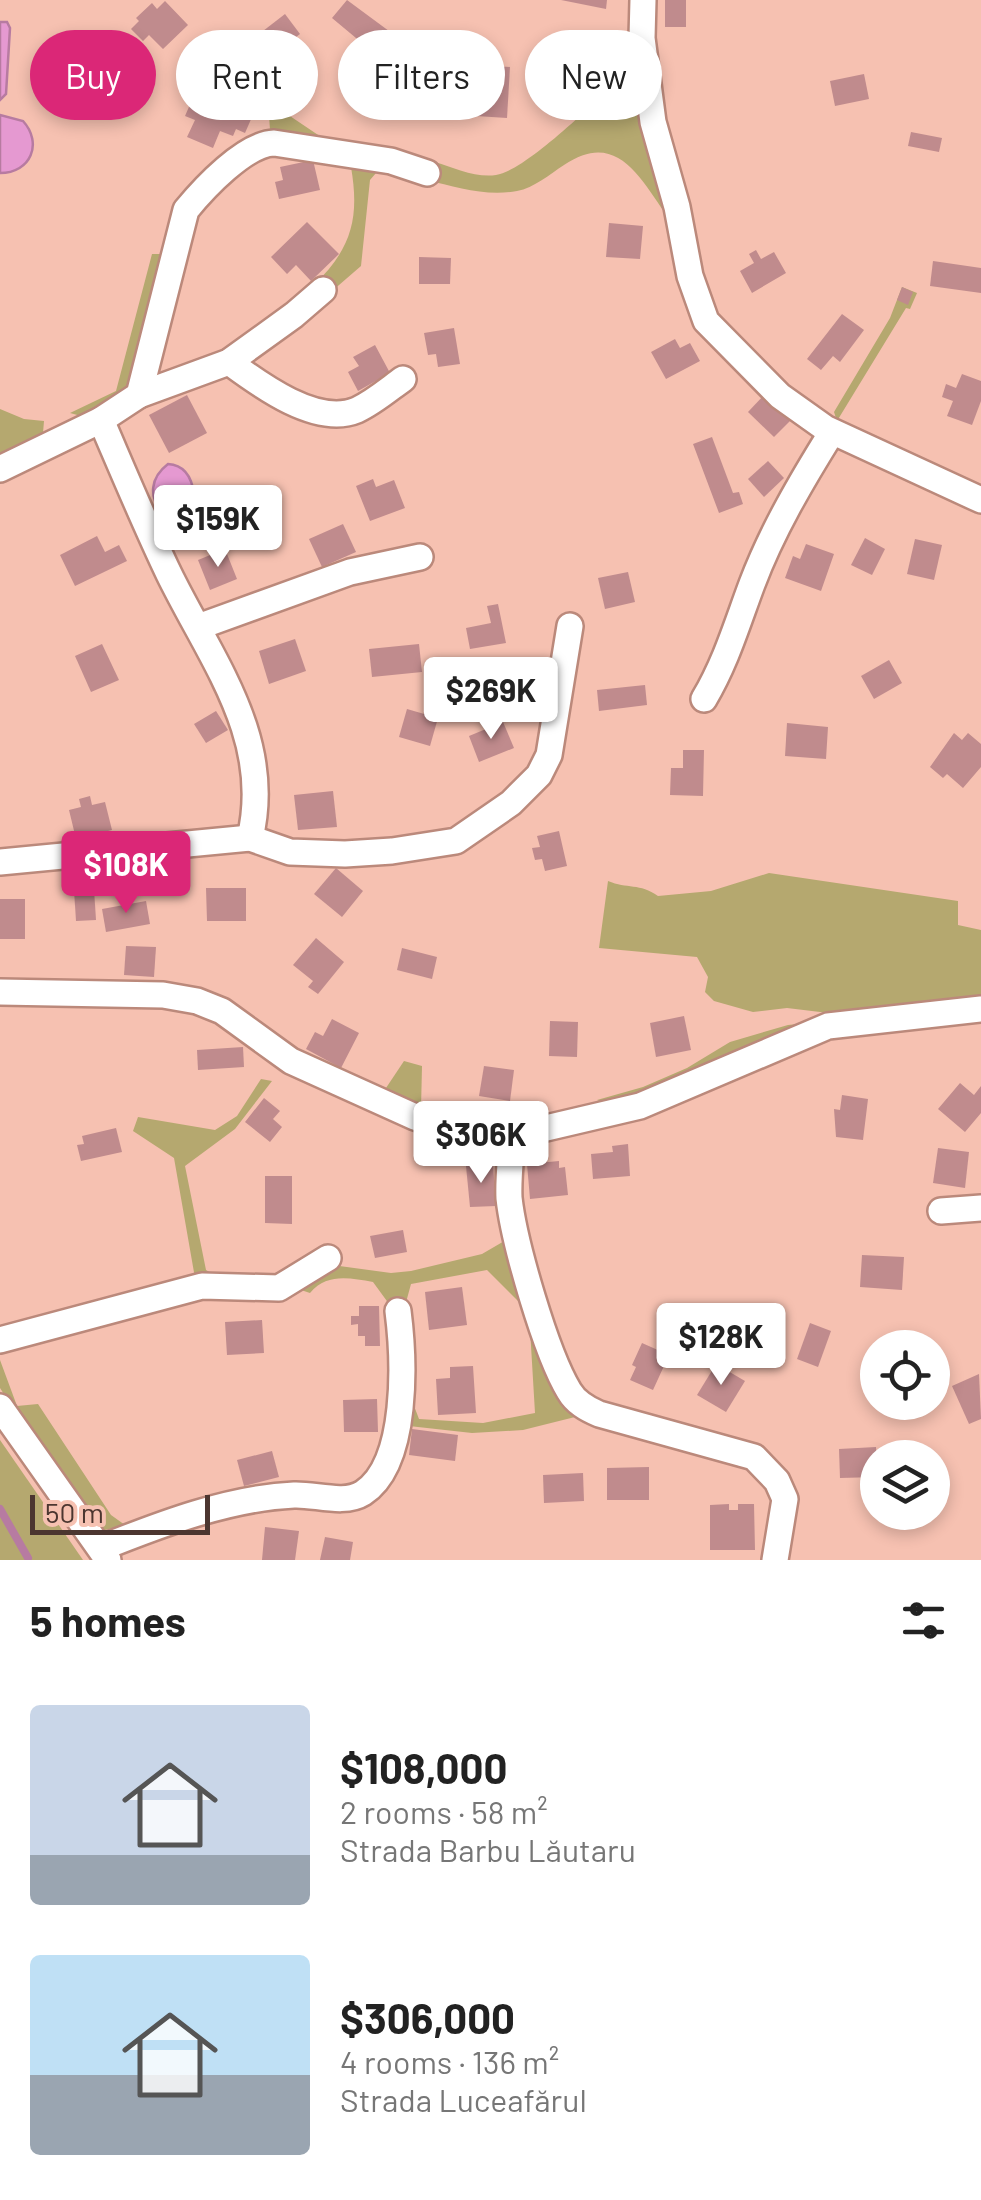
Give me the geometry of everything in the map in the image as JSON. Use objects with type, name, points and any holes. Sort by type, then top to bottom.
[{"type":"street","points":[[644,0],[642,38],[653,122],[697,302],[706,322],[780,396],[832,432],[981,500]]},
{"type":"street","points":[[140,395],[186,210],[234,163],[264,144],[274,143],[392,161],[427,173]]},
{"type":"street","points":[[0,469],[100,420],[140,395],[229,362],[323,290]]},
{"type":"street","points":[[229,362],[285,399],[328,412],[358,410],[403,378]]},
{"type":"street","points":[[100,420],[170,576],[240,713],[254,758],[258,806],[250,838]]},
{"type":"street","points":[[704,699],[722,669],[752,582],[778,524],[832,432]]},
{"type":"street","points":[[198,627],[350,572],[420,557]]},
{"type":"street","points":[[0,862],[250,838],[290,852],[392,852],[443,844],[478,827],[511,804],[539,775],[549,755],[570,626]]},
{"type":"street","points":[[0,992],[163,994],[198,1001],[222,1011],[290,1061],[415,1116],[461,1132],[512,1136],[640,1106],[828,1026],[981,1010]]},
{"type":"street","points":[[512,1136],[509,1195],[516,1234],[543,1327],[570,1394],[599,1414],[754,1457],[777,1481],[785,1499],[775,1560]]},
{"type":"street","points":[[941,1211],[981,1208]]},
{"type":"street","points":[[0,1340],[202,1286],[279,1288],[328,1258]]},
{"type":"street","points":[[0,1407],[104,1554],[146,1530],[249,1502],[294,1495],[357,1497],[375,1481],[384,1466],[400,1415],[398,1311]]},
{"type":"shaded area","points":[[0,22],[7,22],[10,28],[6,94],[0,100]]},
{"type":"shaded area","points":[[0,115],[23,121],[32,138],[31,155],[11,172],[0,173]]},
{"type":"shaded area","points":[[269,120],[296,120],[333,145],[270,130]]},
{"type":"shaded area","points":[[575,120],[649,120],[668,195],[665,213],[635,172],[612,155],[598,152],[582,155],[536,184],[505,193],[426,180],[435,162],[488,176],[510,170]]},
{"type":"shaded area","points":[[351,167],[382,171],[370,180],[361,266],[324,298],[314,285],[337,259],[350,232],[354,202]]},
{"type":"shaded area","points":[[152,254],[167,254],[132,389],[112,404],[81,416],[70,413],[116,391]]},
{"type":"shaded area","points":[[902,287],[917,293],[910,309],[906,308],[837,421],[834,412],[890,318]]},
{"type":"shaded area","points":[[0,409],[24,419],[44,421],[43,433],[0,456]]},
{"type":"shaded area","points":[[168,464],[187,474],[194,494],[183,508],[164,513],[155,500],[153,487]]},
{"type":"shaded area","points":[[769,873],[958,901],[958,925],[981,930],[981,1003],[845,1015],[787,1008],[753,1012],[714,1001],[705,992],[708,977],[697,957],[599,948],[608,881],[658,896],[711,891]]},
{"type":"shaded area","points":[[828,1021],[610,1106],[597,1100],[643,1087],[687,1068],[730,1042],[788,1025]]},
{"type":"shaded area","points":[[404,1061],[422,1066],[421,1109],[386,1088]]},
{"type":"shaded area","points":[[261,1079],[272,1081],[235,1129],[185,1166],[206,1270],[218,1277],[195,1278],[174,1158],[133,1131],[138,1117],[215,1130],[237,1116]]},
{"type":"shaded area","points":[[506,1240],[554,1379],[575,1417],[523,1430],[472,1433],[409,1426],[411,1398],[419,1419],[483,1423],[535,1413],[529,1312],[487,1270],[411,1284],[405,1306],[392,1308],[373,1282],[331,1280],[310,1293],[295,1288],[332,1265],[391,1273],[411,1271],[482,1254]]},
{"type":"shaded area","points":[[0,1360],[17,1406],[38,1404],[111,1515],[125,1525],[101,1531],[50,1466],[0,1388]]},
{"type":"shaded area","points":[[0,1440],[83,1560],[0,1560]]},
{"type":"building","points":[[347,0],[388,30],[346,30],[332,18]]},
{"type":"building","points":[[561,0],[607,0],[606,9]]},
{"type":"building","points":[[665,0],[686,0],[686,27],[665,27]]},
{"type":"building","points":[[165,1],[188,25],[176,30],[176,37],[163,49],[156,42],[156,30],[131,29],[139,21],[136,18],[152,3],[157,9]]},
{"type":"building","points":[[285,14],[297,30],[264,30]]},
{"type":"building","points":[[505,67],[510,67],[505,118]]},
{"type":"building","points":[[864,74],[869,99],[835,106],[830,81]]},
{"type":"building","points":[[195,120],[251,120],[245,133],[236,129],[233,136],[220,131],[213,148],[187,137]]},
{"type":"building","points":[[911,132],[942,138],[939,152],[908,146]]},
{"type":"building","points":[[313,160],[320,190],[279,199],[275,182],[283,180],[280,167]]},
{"type":"building","points":[[307,222],[339,254],[311,281],[296,265],[287,274],[271,257]]},
{"type":"building","points":[[609,223],[643,226],[640,259],[606,257]]},
{"type":"building","points":[[756,250],[761,259],[774,252],[786,273],[752,293],[740,271],[754,263],[749,254]]},
{"type":"building","points":[[419,257],[451,258],[450,284],[419,284]]},
{"type":"building","points":[[933,261],[981,268],[981,293],[930,286]]},
{"type":"building","points":[[902,287],[913,292],[908,305],[897,300]]},
{"type":"building","points":[[842,314],[864,330],[840,362],[833,356],[821,370],[807,359]]},
{"type":"building","points":[[454,328],[460,364],[438,367],[436,354],[428,355],[424,333]]},
{"type":"building","points":[[675,339],[680,348],[690,343],[700,361],[666,379],[651,352]]},
{"type":"building","points":[[375,345],[390,373],[358,391],[348,372],[359,366],[353,357]]},
{"type":"building","points":[[962,374],[981,381],[981,401],[972,425],[947,416],[953,401],[942,397],[946,384],[956,388]]},
{"type":"building","points":[[187,395],[207,433],[169,453],[149,415]]},
{"type":"building","points":[[764,395],[790,421],[774,437],[748,412]]},
{"type":"building","points":[[712,437],[733,493],[739,492],[743,504],[719,513],[693,444]]},
{"type":"building","points":[[768,461],[784,478],[764,497],[748,479]]},
{"type":"building","points":[[373,479],[376,487],[394,480],[405,508],[370,521],[356,486]]},
{"type":"building","points":[[343,524],[356,552],[322,567],[309,539]]},
{"type":"building","points":[[97,536],[105,552],[119,545],[127,561],[75,586],[60,555]]},
{"type":"building","points":[[865,538],[885,549],[872,575],[851,565]]},
{"type":"building","points":[[915,539],[942,545],[934,580],[907,574]]},
{"type":"building","points":[[806,544],[834,554],[821,591],[785,578],[793,556],[800,559]]},
{"type":"building","points":[[225,549],[237,579],[210,590],[198,560]]},
{"type":"building","points":[[628,572],[635,602],[605,609],[598,578]]},
{"type":"building","points":[[498,604],[506,643],[470,649],[466,628],[491,623],[487,606]]},
{"type":"building","points":[[295,639],[306,671],[269,684],[259,651]]},
{"type":"building","points":[[102,644],[119,680],[91,692],[75,656]]},
{"type":"building","points":[[419,644],[422,672],[372,677],[369,649]]},
{"type":"building","points":[[889,660],[902,683],[874,699],[861,676]]},
{"type":"building","points":[[645,685],[647,705],[599,711],[597,690]]},
{"type":"building","points":[[407,709],[438,718],[430,746],[399,737]]},
{"type":"building","points":[[216,711],[228,730],[206,743],[194,724]]},
{"type":"building","points":[[503,722],[514,748],[479,762],[469,736]]},
{"type":"building","points":[[787,723],[828,727],[826,759],[785,756]]},
{"type":"building","points":[[954,733],[962,740],[968,733],[981,744],[981,767],[963,788],[947,774],[943,778],[930,767]]},
{"type":"building","points":[[683,750],[704,750],[703,796],[670,795],[671,768],[683,768]]},
{"type":"building","points":[[333,791],[337,827],[298,830],[294,795]]},
{"type":"building","points":[[90,796],[92,805],[105,802],[112,830],[76,839],[69,810],[81,807],[79,799]]},
{"type":"building","points":[[559,831],[567,866],[545,871],[542,859],[535,860],[532,848],[540,847],[537,836]]},
{"type":"building","points":[[336,868],[363,891],[342,917],[314,894]]},
{"type":"building","points":[[206,888],[246,888],[246,921],[207,921]]},
{"type":"building","points":[[94,889],[96,920],[76,921],[74,890]]},
{"type":"building","points":[[0,899],[25,899],[25,939],[0,939]]},
{"type":"building","points":[[146,901],[150,924],[106,932],[102,909]]},
{"type":"building","points":[[316,938],[344,962],[318,994],[308,987],[313,981],[293,965]]},
{"type":"building","points":[[126,946],[156,947],[154,977],[124,975]]},
{"type":"building","points":[[402,948],[437,957],[432,979],[397,970]]},
{"type":"building","points":[[684,1016],[691,1050],[656,1057],[650,1023]]},
{"type":"building","points":[[332,1019],[359,1033],[341,1068],[306,1049],[315,1032],[323,1036]]},
{"type":"building","points":[[550,1021],[578,1022],[577,1057],[549,1056]]},
{"type":"building","points":[[243,1047],[244,1067],[198,1070],[197,1050]]},
{"type":"building","points":[[484,1066],[514,1070],[510,1101],[479,1096]]},
{"type":"building","points":[[960,1083],[974,1095],[981,1086],[981,1113],[965,1132],[938,1109]]},
{"type":"building","points":[[842,1095],[868,1099],[863,1140],[836,1137],[834,1109],[840,1110]]},
{"type":"building","points":[[264,1098],[280,1111],[273,1119],[282,1127],[270,1142],[245,1122]]},
{"type":"building","points":[[116,1128],[122,1152],[81,1161],[77,1145],[84,1144],[82,1136]]},
{"type":"building","points":[[628,1144],[630,1176],[593,1179],[591,1154],[613,1152],[612,1146]]},
{"type":"building","points":[[938,1148],[969,1152],[965,1188],[933,1183]]},
{"type":"building","points":[[559,1161],[559,1168],[565,1167],[568,1195],[530,1199],[527,1164]]},
{"type":"building","points":[[493,1164],[496,1206],[470,1207],[466,1166]]},
{"type":"building","points":[[265,1176],[292,1176],[292,1224],[265,1223]]},
{"type":"building","points":[[403,1230],[407,1252],[375,1258],[370,1236]]},
{"type":"building","points":[[862,1255],[904,1257],[902,1290],[860,1287]]},
{"type":"building","points":[[462,1287],[467,1325],[429,1330],[425,1292]]},
{"type":"building","points":[[359,1306],[379,1306],[380,1346],[365,1346],[365,1336],[358,1336],[358,1324],[351,1325],[351,1316],[359,1316]]},
{"type":"building","points":[[262,1320],[264,1353],[227,1355],[225,1322]]},
{"type":"building","points":[[810,1323],[831,1331],[818,1367],[797,1359]]},
{"type":"building","points":[[642,1343],[669,1355],[653,1390],[630,1380]]},
{"type":"building","points":[[716,1364],[745,1381],[726,1412],[697,1395]]},
{"type":"building","points":[[473,1366],[476,1413],[438,1415],[436,1379],[450,1378],[450,1367]]},
{"type":"building","points":[[979,1374],[981,1419],[969,1424],[952,1386]]},
{"type":"building","points":[[377,1399],[378,1432],[344,1432],[343,1400]]},
{"type":"building","points":[[412,1429],[458,1435],[455,1461],[409,1455]]},
{"type":"building","points":[[860,1448],[860,1477],[840,1478],[839,1449]]},
{"type":"building","points":[[272,1451],[279,1477],[244,1486],[237,1460]]},
{"type":"building","points":[[649,1467],[649,1500],[607,1500],[607,1468]]},
{"type":"building","points":[[583,1473],[584,1501],[544,1503],[543,1475]]},
{"type":"building","points":[[729,1504],[729,1510],[738,1510],[738,1504],[754,1504],[755,1550],[710,1550],[710,1505]]},
{"type":"building","points":[[265,1527],[299,1531],[295,1560],[262,1560]]},
{"type":"building","points":[[325,1537],[353,1542],[350,1560],[320,1560]]},
{"type":"waterway","points":[[0,1509],[28,1558]]}]
